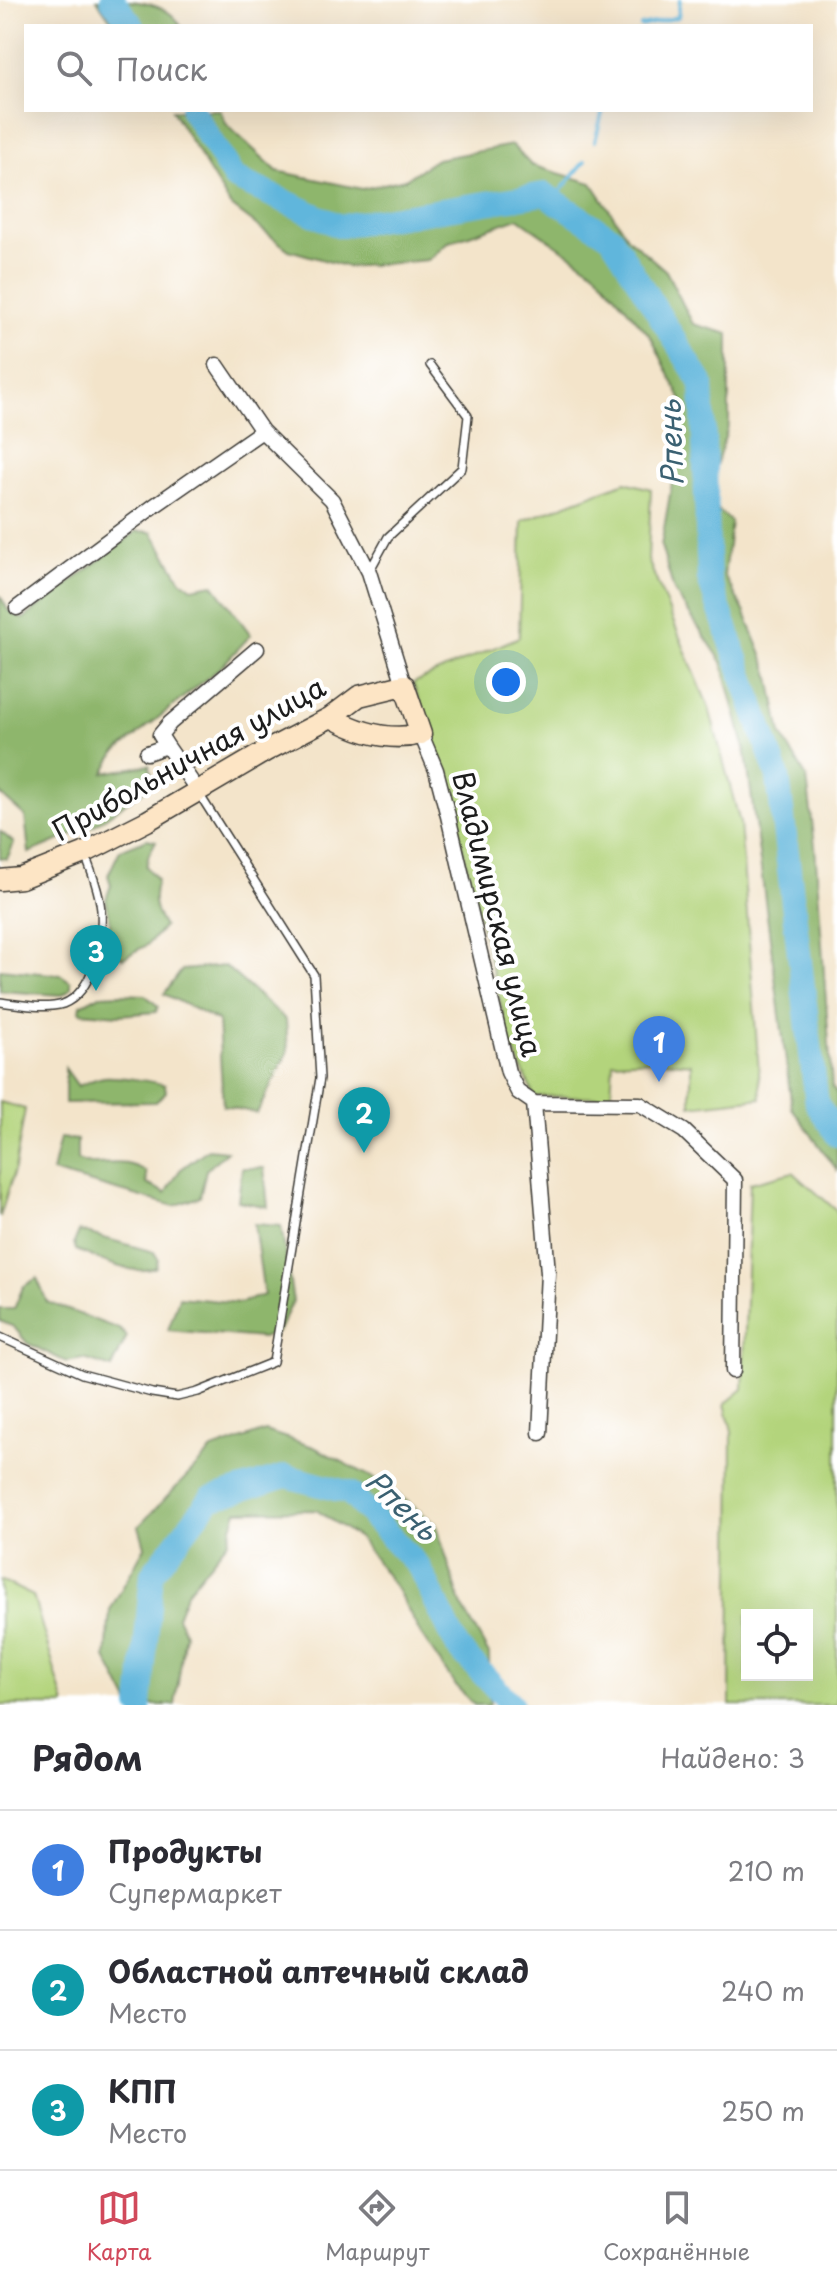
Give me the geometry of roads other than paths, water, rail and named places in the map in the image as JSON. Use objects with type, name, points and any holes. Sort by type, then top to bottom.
[{"type":"street","points":[[217,365],[262,431],[332,500],[369,572],[421,734],[397,739],[385,737],[331,717]]},
{"type":"street","points":[[17,608],[154,506],[262,431]]},
{"type":"street","points":[[198,791],[160,735],[257,649]]},
{"type":"street","name":"Прибольничная улица","points":[[0,880],[21,878],[84,853],[331,717],[359,696],[404,685]]},
{"type":"street","name":"Владимирская улица","points":[[421,734],[436,770],[448,816],[508,1072],[518,1092],[534,1103]]},
{"type":"street","points":[[147,753],[167,746]]},
{"type":"street","points":[[540,1433],[548,1273],[534,1103],[640,1104],[684,1131],[735,1180],[733,1371]]},
{"type":"lane","points":[[369,572],[388,537],[462,468],[468,416],[430,365]]},
{"type":"lane","points":[[0,1337],[82,1374],[177,1397],[198,1392],[273,1362],[320,1078],[314,975],[198,791]]},
{"type":"lane","points":[[0,1002],[35,1006],[63,1004],[85,987],[99,942],[101,911],[96,885],[84,853]]},
{"type":"waterway","name":"Рпень","points":[[112,0],[131,24]]},
{"type":"waterway","points":[[649,24],[678,17],[680,0]]},
{"type":"waterway","name":"Рпень","points":[[193,112],[234,178],[339,226],[544,194],[611,237],[702,384],[709,579],[778,777],[817,1104],[837,1135]]},
{"type":"waterway","points":[[595,141],[602,112]]},
{"type":"waterway","points":[[553,200],[585,161]]},
{"type":"waterway","name":"Рпень","points":[[140,1705],[152,1574],[210,1499],[286,1476],[350,1493],[419,1567],[458,1648],[512,1705]]},
{"type":"place","name":"КПП","points":[[96,991]]},
{"type":"place","name":"Продукты","points":[[659,1082]]},
{"type":"place","name":"Областной аптечный склад","points":[[364,1153]]}]
